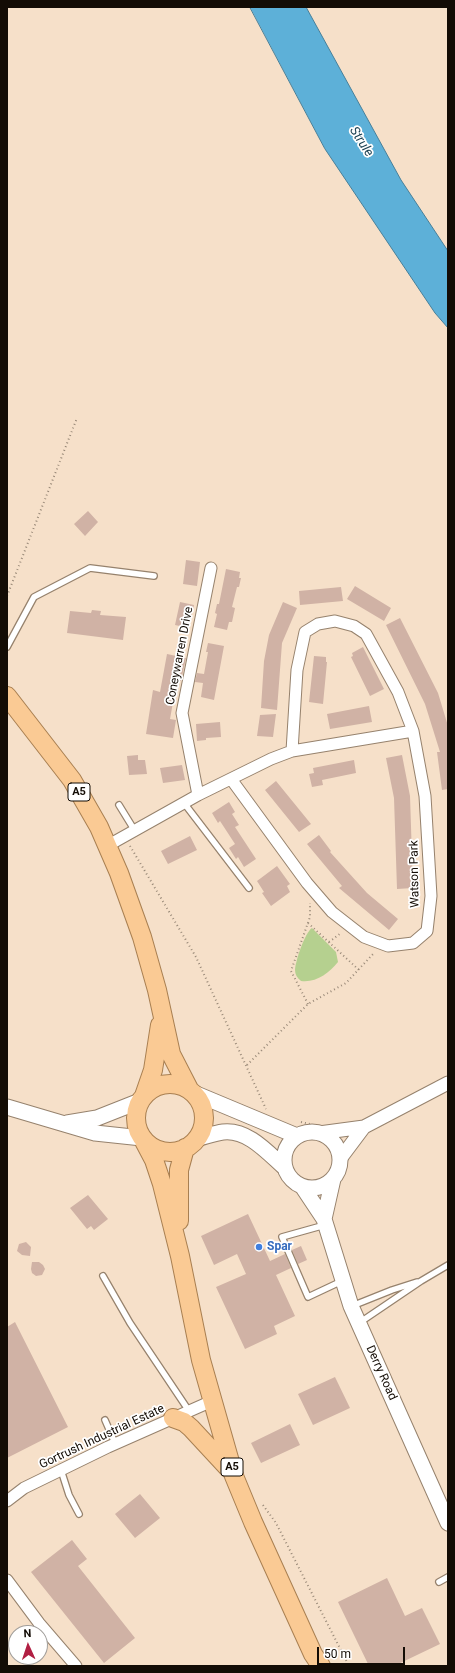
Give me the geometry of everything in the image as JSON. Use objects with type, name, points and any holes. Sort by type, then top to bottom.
[{"type":"highway","name":"A5","points":[[7,696],[72,780],[99,827],[142,937],[157,990],[171,1054],[191,1091],[203,1106],[205,1116],[203,1128],[192,1143],[179,1170],[180,1256]]},
{"type":"highway","name":"A5","points":[[162,1014],[153,1070],[136,1112],[136,1123],[154,1160],[162,1184],[180,1256],[201,1360],[234,1476],[256,1529],[313,1654],[321,1666]]},
{"type":"highway","points":[[142,1098],[157,1086],[168,1084],[179,1084],[191,1091]]},
{"type":"highway","points":[[143,1139],[160,1151],[170,1152],[192,1143]]},
{"type":"highway","points":[[181,1415],[184,1422],[234,1476]]},
{"type":"main road","points":[[191,1091],[297,1128],[305,1133],[316,1129],[334,1142],[340,1159],[338,1172],[333,1179],[318,1188],[302,1186],[288,1176],[285,1168],[285,1151],[297,1128]]},
{"type":"main road","points":[[64,1123],[97,1118],[142,1098]]},
{"type":"main road","points":[[7,1107],[95,1132],[143,1139]]},
{"type":"main road","points":[[192,1143],[224,1132],[237,1133],[255,1141],[285,1168]]},
{"type":"main road","name":"Derry Road","points":[[324,1222],[333,1179]]},
{"type":"main road","name":"Derry Road","points":[[302,1186],[324,1222],[342,1281],[359,1324],[448,1523]]},
{"type":"street","name":"Coneywarren Drive","points":[[198,795],[182,713],[211,568]]},
{"type":"street","name":"Watson Park","points":[[230,779],[307,883],[332,912],[364,937],[388,946],[413,944],[427,931],[431,896],[425,796],[413,731],[398,692],[366,634],[354,626],[335,621],[318,624],[305,632],[297,670],[292,751]]},
{"type":"street","points":[[107,846],[198,795],[292,751],[413,731]]},
{"type":"street","points":[[316,1129],[364,1127],[448,1083]]},
{"type":"street","points":[[340,1159],[364,1127]]},
{"type":"street","name":"Gortrush Industrial Estate","points":[[7,1501],[24,1488],[115,1443],[212,1401]]},
{"type":"street","points":[[7,1580],[39,1623],[76,1666]]},
{"type":"lane","points":[[7,647],[34,597],[90,568],[154,576]]},
{"type":"lane","points":[[184,803],[249,888]]},
{"type":"lane","points":[[119,805],[135,831]]},
{"type":"lane","points":[[324,1222],[282,1237],[308,1297],[342,1281]]},
{"type":"lane","points":[[359,1324],[421,1281],[448,1265]]},
{"type":"lane","points":[[103,1276],[181,1415]]},
{"type":"lane","points":[[352,1306],[392,1290],[421,1281]]},
{"type":"lane","points":[[105,1420],[115,1443]]},
{"type":"lane","points":[[61,1470],[69,1495],[79,1514]]},
{"type":"lane","points":[[439,1582],[448,1577]]},
{"type":"path","points":[[7,596],[77,418]]},
{"type":"path","points":[[125,837],[196,957],[267,1111]]},
{"type":"path","points":[[308,1004],[291,971],[310,917]]},
{"type":"path","points":[[308,923],[359,970]]},
{"type":"path","points":[[329,942],[350,926]]},
{"type":"path","points":[[247,1065],[308,1004],[346,983],[359,970],[380,943]]},
{"type":"path","points":[[297,1128],[316,1129]]},
{"type":"path","points":[[260,1501],[276,1523],[349,1666]]},
{"type":"green space","points":[[312,928],[336,952],[338,962],[331,970],[317,979],[301,981],[298,979],[296,974],[295,966],[306,935]]},
{"type":"water","name":"Strule","points":[[250,7],[306,7],[401,180],[448,251],[448,328],[435,313],[325,149]]},
{"type":"building","points":[[88,511],[98,522],[85,536],[74,524]]},
{"type":"building","points":[[186,560],[200,562],[197,586],[183,584]]},
{"type":"building","points":[[226,569],[240,572],[239,578],[241,578],[232,607],[235,608],[232,622],[229,622],[227,630],[214,627],[217,614],[215,613],[217,604],[219,604]]},
{"type":"building","points":[[355,586],[391,608],[384,621],[347,599]]},
{"type":"building","points":[[341,587],[343,601],[300,605],[299,591]]},
{"type":"building","points":[[180,602],[194,605],[189,628],[175,625]]},
{"type":"building","points":[[283,602],[297,608],[282,643],[277,710],[261,708],[264,661],[269,635]]},
{"type":"building","points":[[92,610],[101,611],[100,615],[126,617],[123,640],[67,633],[70,611],[91,613]]},
{"type":"building","points":[[400,618],[438,693],[448,726],[448,789],[442,790],[437,752],[440,752],[425,704],[386,625]]},
{"type":"building","points":[[208,643],[224,646],[214,700],[201,697],[203,683],[195,682],[197,673],[204,674]]},
{"type":"building","points":[[363,647],[384,689],[370,696],[351,657],[353,656],[352,653]]},
{"type":"building","points":[[167,654],[186,658],[181,681],[177,680],[170,719],[176,720],[173,738],[146,734],[153,690],[160,692]]},
{"type":"building","points":[[314,656],[326,657],[327,662],[323,704],[309,702]]},
{"type":"building","points":[[369,706],[372,722],[330,729],[327,714]]},
{"type":"building","points":[[276,714],[273,737],[257,736],[260,715]]},
{"type":"building","points":[[220,722],[221,737],[206,738],[206,740],[197,741],[196,724]]},
{"type":"building","points":[[138,755],[138,760],[145,760],[147,774],[129,775],[127,756]]},
{"type":"building","points":[[402,755],[410,796],[413,888],[397,889],[394,798],[386,758]]},
{"type":"building","points":[[354,760],[356,773],[322,780],[323,785],[312,787],[309,774],[314,773],[313,768]]},
{"type":"building","points":[[182,765],[185,780],[163,783],[160,768]]},
{"type":"building","points":[[276,781],[311,824],[299,832],[265,790]]},
{"type":"building","points":[[229,802],[235,812],[232,814],[239,825],[235,827],[256,859],[244,867],[238,857],[236,859],[229,848],[235,844],[220,821],[218,823],[212,813]]},
{"type":"building","points":[[319,835],[331,851],[330,852],[367,893],[398,919],[389,930],[339,888],[342,886],[307,844]]},
{"type":"building","points":[[190,836],[197,850],[168,864],[161,851]]},
{"type":"building","points":[[277,866],[290,884],[287,886],[290,892],[271,906],[262,893],[264,892],[257,881]]},
{"type":"building","points":[[88,1195],[108,1219],[94,1230],[91,1226],[87,1229],[70,1208]]},
{"type":"building","points":[[248,1214],[270,1261],[285,1254],[291,1268],[276,1275],[295,1316],[274,1326],[277,1334],[245,1349],[216,1287],[246,1274],[237,1254],[214,1265],[201,1236]]},
{"type":"building","points":[[26,1242],[31,1247],[30,1256],[22,1255],[17,1251],[19,1244]]},
{"type":"building","points":[[301,1246],[307,1260],[298,1264],[292,1250]]},
{"type":"building","points":[[32,1262],[39,1262],[43,1265],[45,1269],[42,1275],[36,1276],[32,1273]]},
{"type":"building","points":[[15,1322],[68,1427],[7,1458],[7,1327]]},
{"type":"building","points":[[335,1377],[350,1408],[313,1425],[298,1394]]},
{"type":"building","points":[[290,1424],[300,1445],[261,1463],[251,1443]]},
{"type":"building","points":[[140,1494],[160,1518],[135,1538],[115,1514]]},
{"type":"building","points":[[72,1540],[87,1559],[78,1566],[135,1638],[104,1663],[31,1572]]},
{"type":"building","points":[[387,1578],[405,1616],[422,1608],[440,1644],[394,1666],[369,1666],[338,1602]]},
{"type":"place","name":"Spar","points":[[259,1247]]}]
